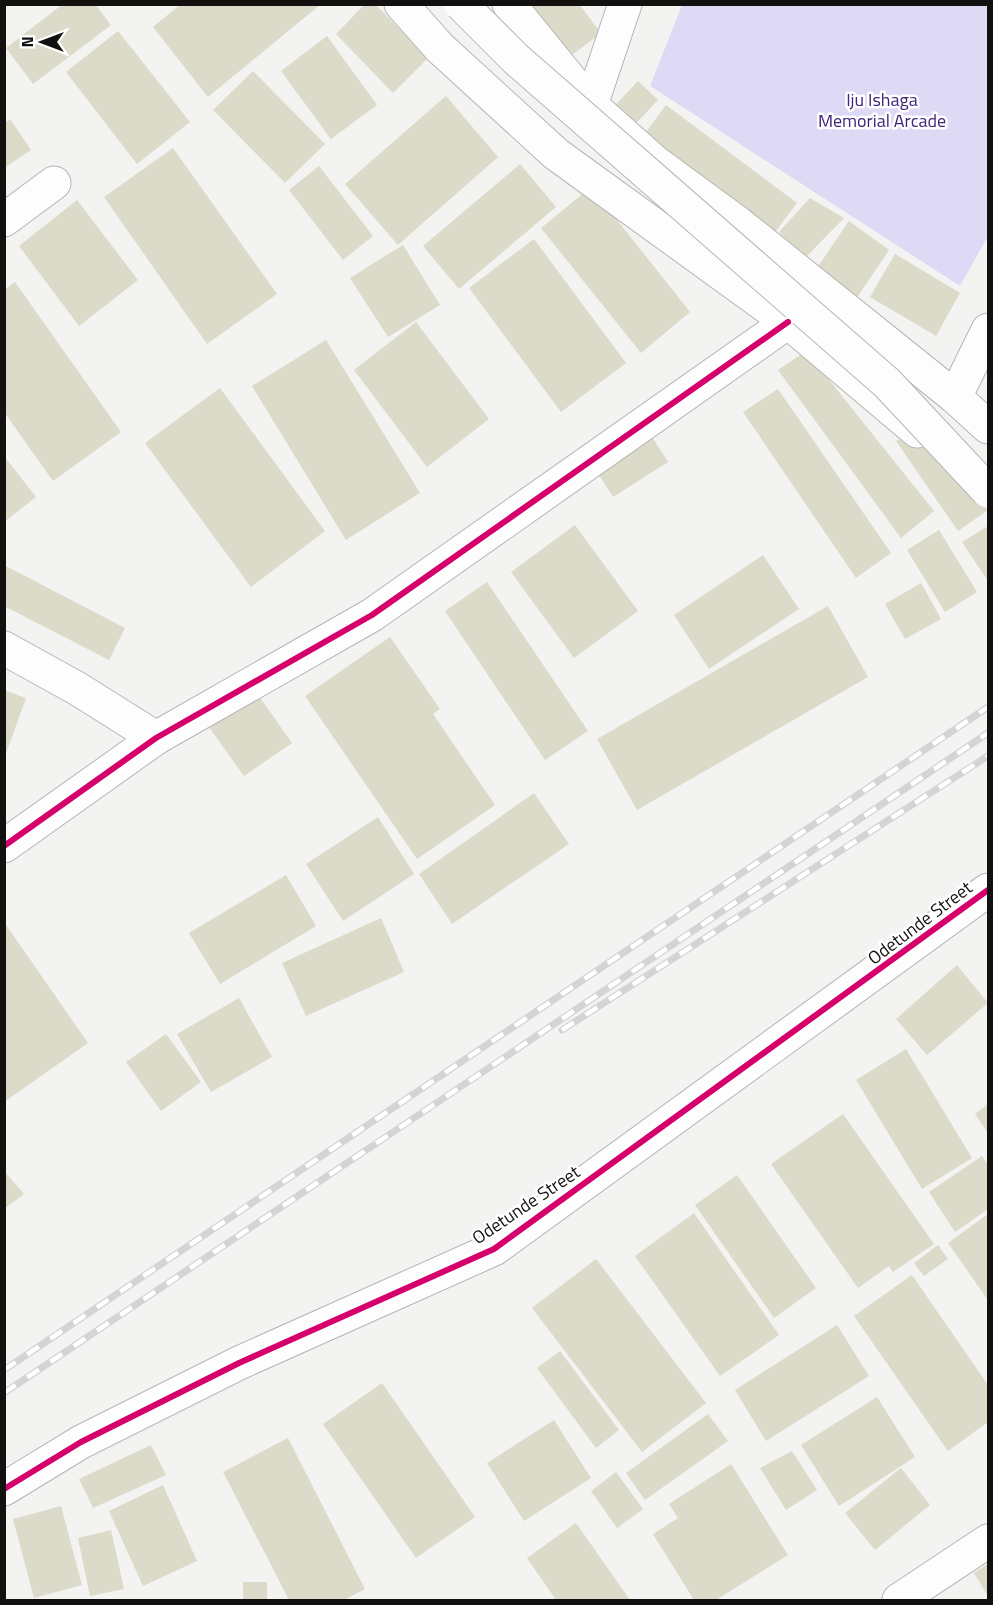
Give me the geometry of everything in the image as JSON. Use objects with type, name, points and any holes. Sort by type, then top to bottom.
[{"type":"street","points":[[401,4],[440,48],[556,154],[788,322],[988,490]]},
{"type":"street","points":[[461,4],[516,59],[887,383],[988,490]]},
{"type":"street","points":[[509,4],[591,105],[655,162],[738,224],[955,397],[988,427]]},
{"type":"street","points":[[591,105],[625,4]]},
{"type":"street","points":[[4,220],[54,183]]},
{"type":"street","points":[[4,846],[156,738],[372,615],[788,322]]},
{"type":"street","points":[[955,397],[988,330]]},
{"type":"street","points":[[4,648],[78,689],[156,738]]},
{"type":"street","name":"Odetunde Street","points":[[4,1489],[81,1442],[239,1363],[494,1248],[988,890]]},
{"type":"street","points":[[900,1600],[988,1541]]},
{"type":"green space","name":"Iju Ishaga Memorial Arcade","points":[[682,5],[988,5],[988,236],[960,286],[650,86]]},
{"type":"building","points":[[63,4],[95,4],[111,25],[33,84],[6,48]]},
{"type":"building","points":[[181,4],[321,4],[208,97],[153,27]]},
{"type":"building","points":[[365,4],[375,4],[428,58],[393,93],[336,34]]},
{"type":"building","points":[[528,4],[579,4],[601,33],[568,58]]},
{"type":"building","points":[[118,31],[190,122],[137,164],[66,72]]},
{"type":"building","points":[[327,36],[377,105],[331,139],[281,71]]},
{"type":"building","points":[[253,71],[325,144],[285,183],[213,110]]},
{"type":"building","points":[[638,81],[658,100],[628,132],[608,113]]},
{"type":"building","points":[[446,96],[498,157],[398,245],[345,184]]},
{"type":"building","points":[[666,105],[797,203],[773,235],[643,136]]},
{"type":"building","points":[[10,119],[31,150],[4,168],[4,124]]},
{"type":"building","points":[[173,148],[277,294],[207,344],[104,197]]},
{"type":"building","points":[[520,164],[556,207],[459,289],[423,246]]},
{"type":"building","points":[[319,166],[373,236],[343,260],[289,190]]},
{"type":"building","points":[[591,187],[690,312],[641,353],[541,228]]},
{"type":"building","points":[[810,198],[844,218],[805,258],[779,232]]},
{"type":"building","points":[[77,200],[138,280],[79,326],[19,246]]},
{"type":"building","points":[[849,221],[889,250],[856,299],[815,271]]},
{"type":"building","points":[[534,239],[626,363],[561,412],[469,288]]},
{"type":"building","points":[[403,245],[440,305],[388,337],[350,278]]},
{"type":"building","points":[[895,254],[960,293],[936,336],[870,297]]},
{"type":"building","points":[[15,282],[121,432],[53,481],[4,412],[4,290]]},
{"type":"building","points":[[416,322],[489,419],[427,467],[354,370]]},
{"type":"building","points":[[326,340],[420,493],[346,540],[252,386]]},
{"type":"building","points":[[806,351],[934,511],[901,538],[778,370]]},
{"type":"building","points":[[220,388],[325,531],[251,587],[145,443]]},
{"type":"building","points":[[778,389],[891,553],[856,578],[743,412]]},
{"type":"building","points":[[651,435],[668,462],[613,497],[596,470]]},
{"type":"building","points":[[910,435],[988,510],[958,531],[896,441]]},
{"type":"building","points":[[4,456],[36,497],[4,522]]},
{"type":"building","points":[[575,525],[638,611],[574,658],[511,572]]},
{"type":"building","points":[[988,526],[988,581],[962,542]]},
{"type":"building","points":[[939,530],[977,592],[945,612],[907,550]]},
{"type":"building","points":[[763,555],[799,609],[709,669],[674,615]]},
{"type":"building","points":[[4,565],[125,628],[109,660],[4,606]]},
{"type":"building","points":[[487,582],[588,731],[545,760],[445,611]]},
{"type":"building","points":[[921,583],[941,619],[905,639],[885,604]]},
{"type":"building","points":[[828,606],[868,677],[637,810],[597,739]]},
{"type":"building","points":[[390,637],[440,709],[433,714],[495,805],[417,859],[305,696]]},
{"type":"building","points":[[254,689],[292,743],[244,776],[206,723]]},
{"type":"building","points":[[4,690],[26,698],[5,756],[4,756]]},
{"type":"building","points":[[534,793],[569,844],[452,924],[419,874]]},
{"type":"building","points":[[378,817],[414,874],[343,921],[306,864]]},
{"type":"building","points":[[286,875],[316,926],[220,984],[189,933]]},
{"type":"building","points":[[381,918],[404,972],[306,1016],[282,963]]},
{"type":"building","points":[[4,922],[88,1043],[4,1102]]},
{"type":"building","points":[[957,965],[988,1003],[927,1055],[896,1019]]},
{"type":"building","points":[[239,998],[272,1057],[211,1092],[177,1034]]},
{"type":"building","points":[[166,1034],[201,1082],[161,1111],[126,1062]]},
{"type":"building","points":[[906,1049],[972,1158],[922,1189],[856,1080]]},
{"type":"building","points":[[988,1104],[988,1133],[975,1114]]},
{"type":"building","points":[[843,1114],[934,1244],[893,1272],[889,1266],[858,1288],[771,1164]]},
{"type":"building","points":[[982,1156],[988,1165],[988,1209],[955,1232],[929,1192]]},
{"type":"building","points":[[4,1171],[24,1194],[4,1209]]},
{"type":"building","points":[[737,1175],[816,1288],[774,1318],[695,1205]]},
{"type":"building","points":[[694,1213],[779,1335],[720,1376],[635,1256]]},
{"type":"building","points":[[988,1214],[988,1300],[948,1243]]},
{"type":"building","points":[[938,1245],[948,1259],[924,1276],[914,1263]]},
{"type":"building","points":[[596,1259],[706,1403],[642,1452],[532,1308]]},
{"type":"building","points":[[912,1275],[988,1385],[988,1422],[948,1451],[854,1316]]},
{"type":"building","points":[[837,1325],[869,1376],[766,1441],[735,1390]]},
{"type":"building","points":[[560,1351],[619,1430],[596,1448],[537,1368]]},
{"type":"building","points":[[382,1383],[475,1517],[416,1558],[323,1424]]},
{"type":"building","points":[[877,1397],[915,1457],[839,1506],[801,1445]]},
{"type":"building","points":[[708,1414],[728,1441],[645,1500],[626,1473]]},
{"type":"building","points":[[554,1420],[591,1478],[524,1521],[487,1463]]},
{"type":"building","points":[[288,1438],[365,1589],[344,1600],[289,1600],[223,1472]]},
{"type":"building","points":[[151,1445],[166,1475],[93,1508],[79,1479]]},
{"type":"building","points":[[792,1451],[817,1490],[786,1510],[760,1468]]},
{"type":"building","points":[[731,1464],[788,1555],[716,1600],[694,1600],[653,1534],[678,1518],[669,1504]]},
{"type":"building","points":[[901,1468],[930,1505],[875,1550],[845,1513]]},
{"type":"building","points":[[616,1472],[643,1509],[617,1528],[591,1491]]},
{"type":"building","points":[[163,1485],[197,1561],[143,1586],[109,1511]]},
{"type":"building","points":[[61,1506],[82,1585],[34,1598],[13,1519]]},
{"type":"building","points":[[576,1523],[630,1600],[556,1600],[527,1558]]},
{"type":"building","points":[[111,1530],[124,1589],[90,1596],[78,1538]]},
{"type":"building","points":[[988,1564],[988,1596],[974,1573]]},
{"type":"building","points":[[243,1582],[267,1582],[267,1600],[243,1600]]},
{"type":"railway","points":[[4,1370],[988,707]]},
{"type":"railway","points":[[4,1393],[988,733]]},
{"type":"railway","points":[[562,1030],[988,756]]},
{"type":"cycle path","points":[[4,846],[156,738],[372,615],[788,322]]},
{"type":"cycle path","points":[[4,1489],[81,1442],[239,1363],[494,1249],[988,890]]}]
